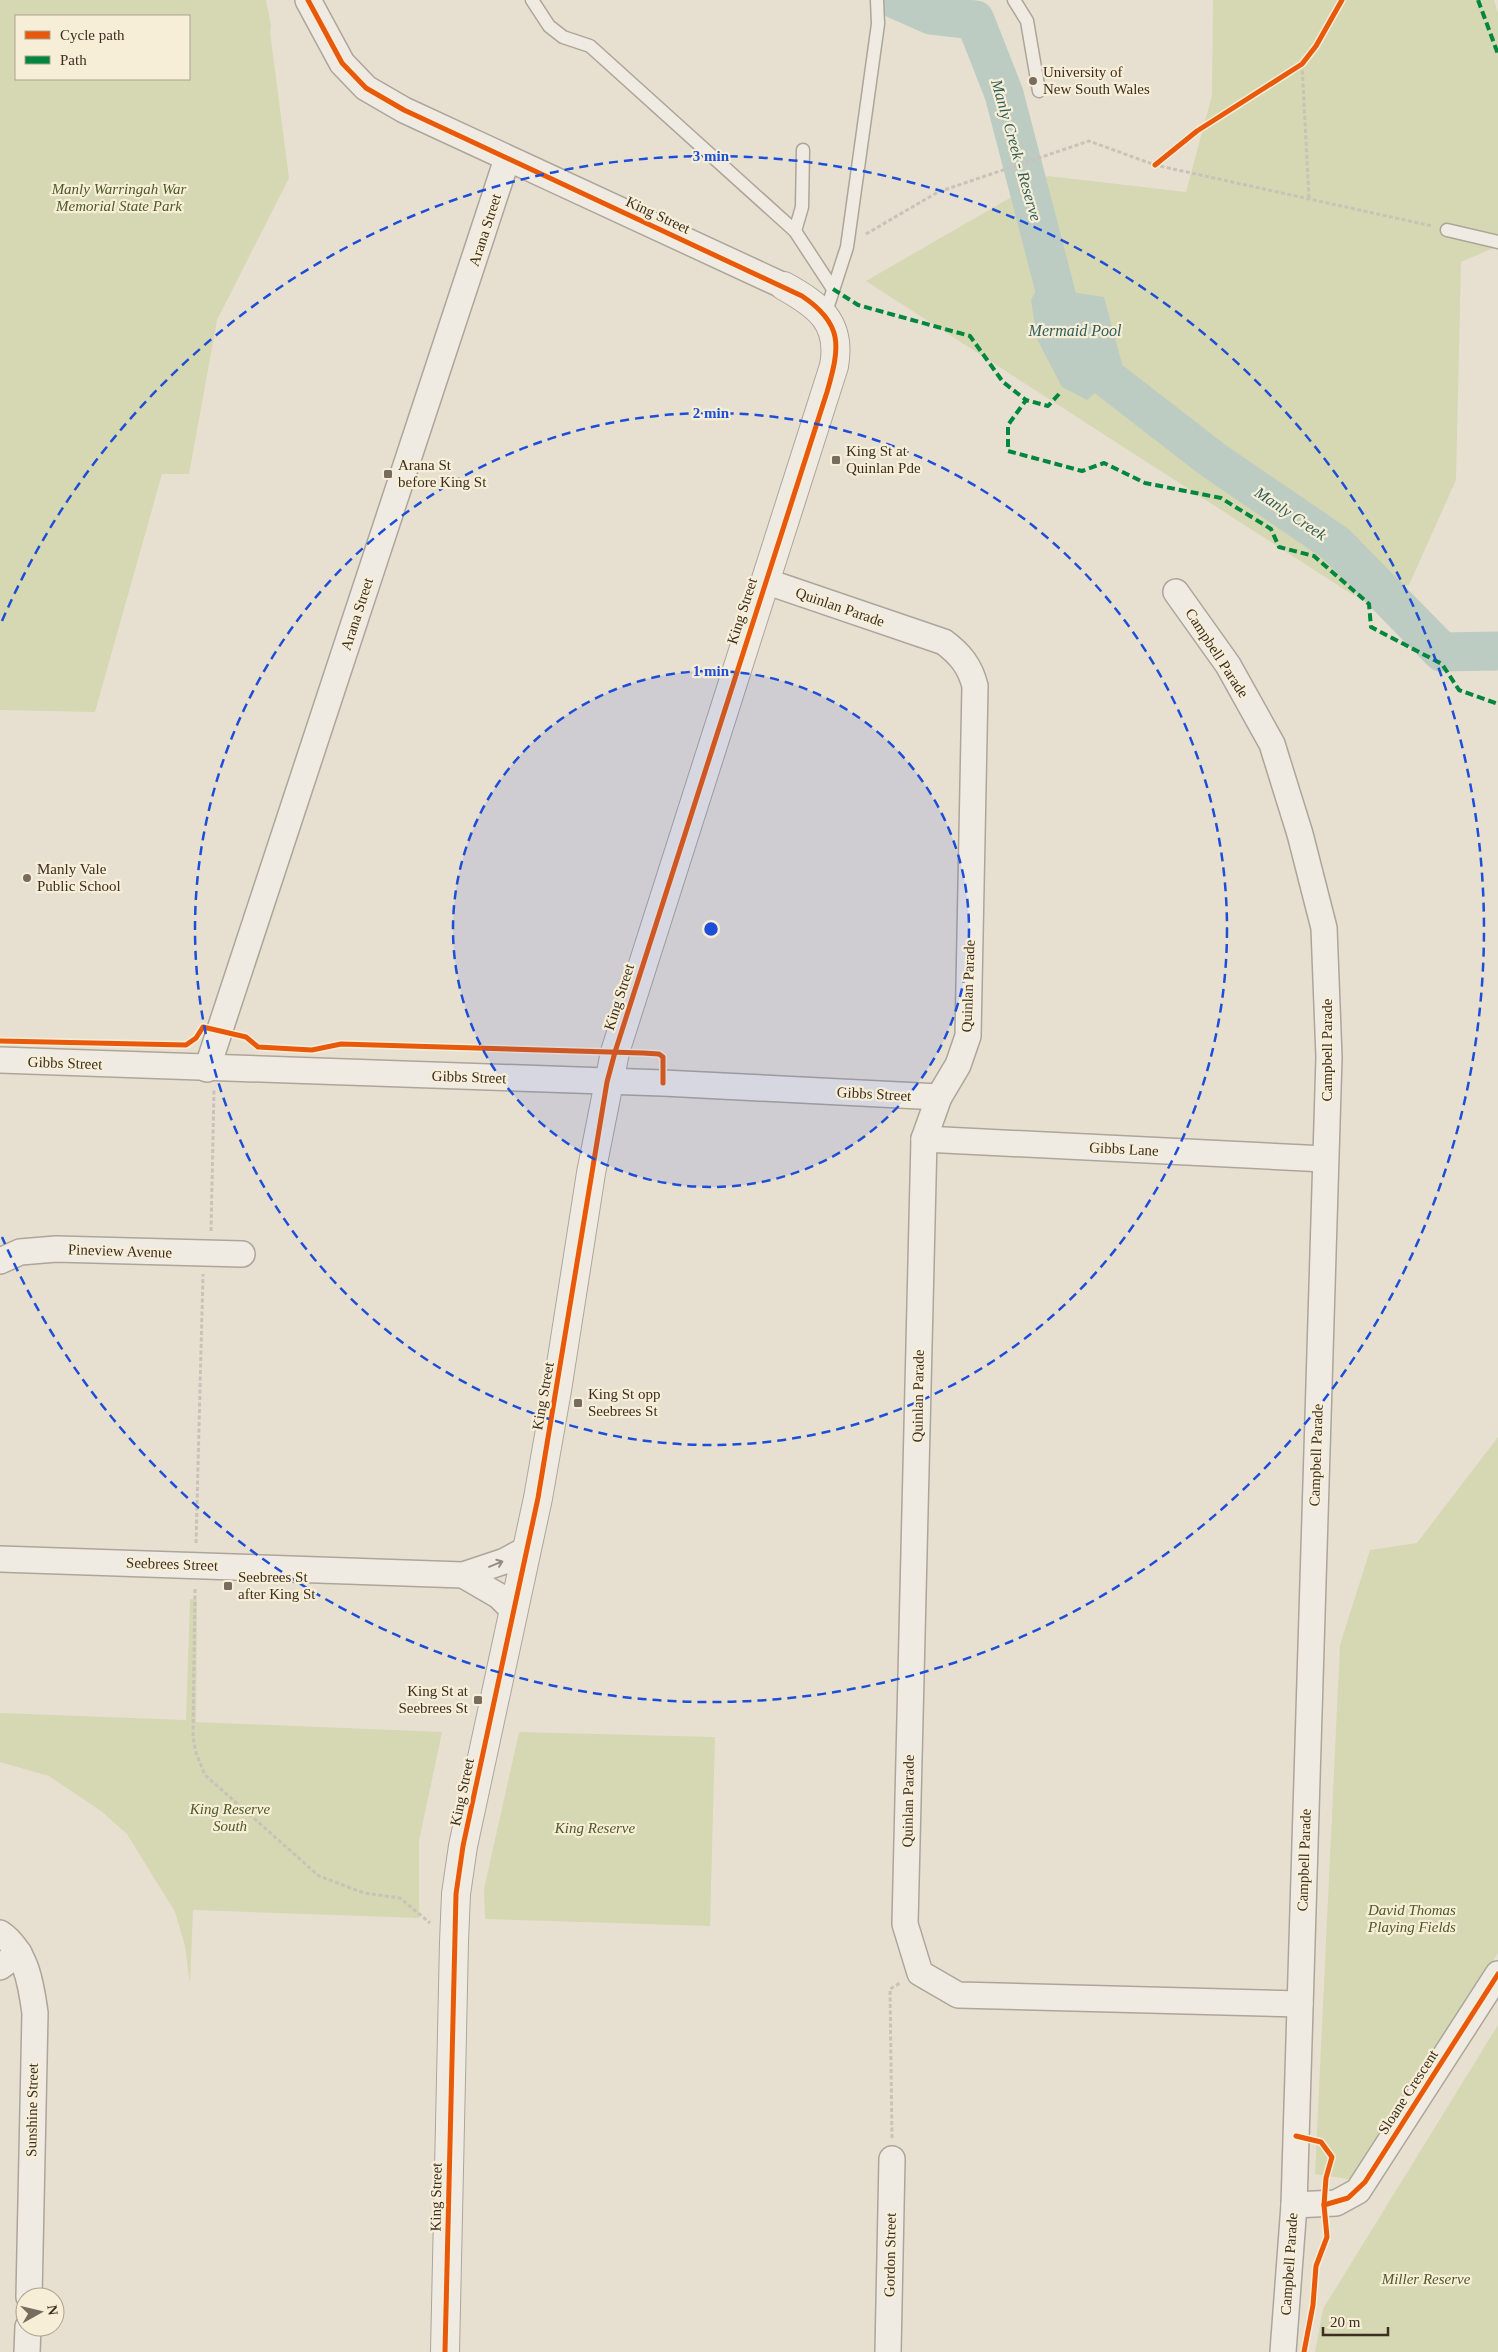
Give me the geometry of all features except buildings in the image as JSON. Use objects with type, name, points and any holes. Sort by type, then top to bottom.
[{"type":"street","name":"King Street","points":[[308,0],[342,63],[366,88],[404,110],[507,159],[784,286],[815,305],[825,315],[835,337],[837,352],[607,1082],[557,1390],[527,1549],[463,1846],[456,1894],[445,2352]]},
{"type":"street","name":"Arana Street","points":[[211,1069],[507,159]]},
{"type":"street","name":"Quinlan Parade","points":[[765,581],[944,642],[957,651],[972,674],[975,686],[968,1036],[958,1065],[939,1097],[924,1139],[905,1924],[920,1973]]},
{"type":"street","name":"Campbell Parade","points":[[1176,592],[1228,665],[1272,744],[1300,834],[1324,928],[1329,1057],[1294,2205],[1283,2352]]},
{"type":"street","name":"Gibbs Street","points":[[0,1060],[607,1082],[939,1097]]},
{"type":"street","name":"Gibbs Lane","points":[[924,1139],[1325,1159]]},
{"type":"street","name":"Pineview Avenue","points":[[0,1261],[20,1252],[56,1249],[242,1254]]},
{"type":"street","name":"Seebrees Street","points":[[0,1559],[463,1575],[505,1560],[527,1549]]},
{"type":"street","name":"Seebrees Street","points":[[463,1575],[499,1596],[514,1611]]},
{"type":"street","name":"Sunshine Street","points":[[0,1933],[10,1960],[31,1984],[34,2013],[28,2287]]},
{"type":"street","points":[[920,1973],[958,1995],[1300,2004]]},
{"type":"street","name":"Sloane Crescent","points":[[1294,2205],[1336,2203],[1358,2191],[1498,1974]]},
{"type":"street","name":"Gordon Street","points":[[888,2352],[892,2159]]},
{"type":"street","points":[[27,2352],[28,2337]]},
{"type":"lane","points":[[532,0],[550,26],[563,37],[590,46],[795,231],[833,289]]},
{"type":"lane","points":[[825,315],[846,246],[878,24],[878,0]]},
{"type":"lane","points":[[1014,0],[1027,21],[1039,91]]},
{"type":"lane","points":[[795,231],[802,207],[803,150]]},
{"type":"lane","points":[[1447,230],[1498,242]]},
{"type":"path","points":[[1302,64],[1309,198]]},
{"type":"path","points":[[846,246],[938,192],[1089,141],[1155,165],[1447,230]]},
{"type":"path","points":[[211,1069],[207,1254],[195,1565],[193,1737],[196,1754],[205,1775],[319,1876],[364,1893],[400,1898],[434,1927]]},
{"type":"path","points":[[892,2159],[890,1989],[920,1973]]},
{"type":"green space","name":"Manly Warringah War Memorial State Park","points":[[0,0],[266,0],[271,26],[270,32],[289,178],[217,320],[189,474],[162,474],[95,712],[0,710]]},
{"type":"green space","points":[[1213,0],[1494,0],[1498,13],[1498,246],[1461,262],[1456,480],[1409,585],[1353,595],[866,281],[1048,176],[1186,192],[1212,95]]},
{"type":"green space","name":"David Thomas Playing Fields","points":[[1498,1437],[1498,1953],[1354,2180],[1315,2174],[1340,1645],[1370,1550],[1417,1543]]},
{"type":"green space","name":"King Reserve South","points":[[190,1599],[197,1600],[196,1722],[442,1732],[419,1841],[419,1918],[193,1910],[190,1984],[185,1946],[175,1912],[127,1834],[101,1811],[49,1776],[0,1762],[0,1713],[186,1720]]},
{"type":"green space","name":"King Reserve","points":[[519,1732],[715,1737],[710,1926],[485,1919],[484,1889]]},
{"type":"green space","name":"Miller Reserve","points":[[1498,2025],[1498,2352],[1315,2352],[1323,2309]]},
{"type":"water","name":"Mermaid Pool","points":[[1038,287],[1104,297],[1123,368],[1087,400],[1062,387],[1037,339],[1031,300]]},
{"type":"waterway","name":"Manly Creek","points":[[897,0],[931,15],[975,20],[1004,94],[1062,317],[1080,357],[1213,460],[1336,544],[1442,652],[1498,651]]},
{"type":"marked path","points":[[1478,0],[1498,54]]},
{"type":"marked path","points":[[833,289],[858,305],[970,336],[1003,382],[1026,400]]},
{"type":"marked path","points":[[1059,394],[1048,406],[1026,400],[1008,425],[1008,451],[1082,471],[1104,463],[1145,483],[1221,498],[1271,529],[1279,547],[1314,556],[1369,604],[1371,627],[1442,664],[1459,690],[1498,704]]},
{"type":"cycle path","points":[[308,0],[342,63],[366,88],[404,110],[802,296],[816,306],[825,316],[832,327],[836,349],[827,392],[607,1082],[538,1498],[463,1846],[456,1894],[445,2352]]},
{"type":"cycle path","points":[[1155,165],[1197,131],[1302,64],[1316,46],[1342,0]]},
{"type":"cycle path","points":[[0,1041],[186,1045],[196,1038],[203,1027],[246,1037],[258,1047],[312,1050],[341,1044],[659,1054],[663,1057],[663,1083]]},
{"type":"cycle path","points":[[1324,2205],[1348,2198],[1365,2182],[1498,1974]]},
{"type":"cycle path","points":[[1296,2136],[1321,2142],[1332,2157],[1326,2178],[1324,2205],[1327,2237],[1316,2266],[1313,2305],[1304,2352]]},
{"type":"place","name":"University of New South Wales","points":[[1033,81]]},
{"type":"place","name":"King St at Quinlan Pde","points":[[836,460]]},
{"type":"place","name":"Arana St before King St","points":[[388,474]]},
{"type":"place","name":"Manly Vale Public School","points":[[27,878]]},
{"type":"place","name":"King St opp Seebrees St","points":[[578,1403]]},
{"type":"place","name":"Seebrees St after King St","points":[[228,1586]]},
{"type":"place","name":"King St at Seebrees St","points":[[478,1700]]},
{"type":"water label","name":"Manly Creek - Reserve","points":[[1017,150]]}]
